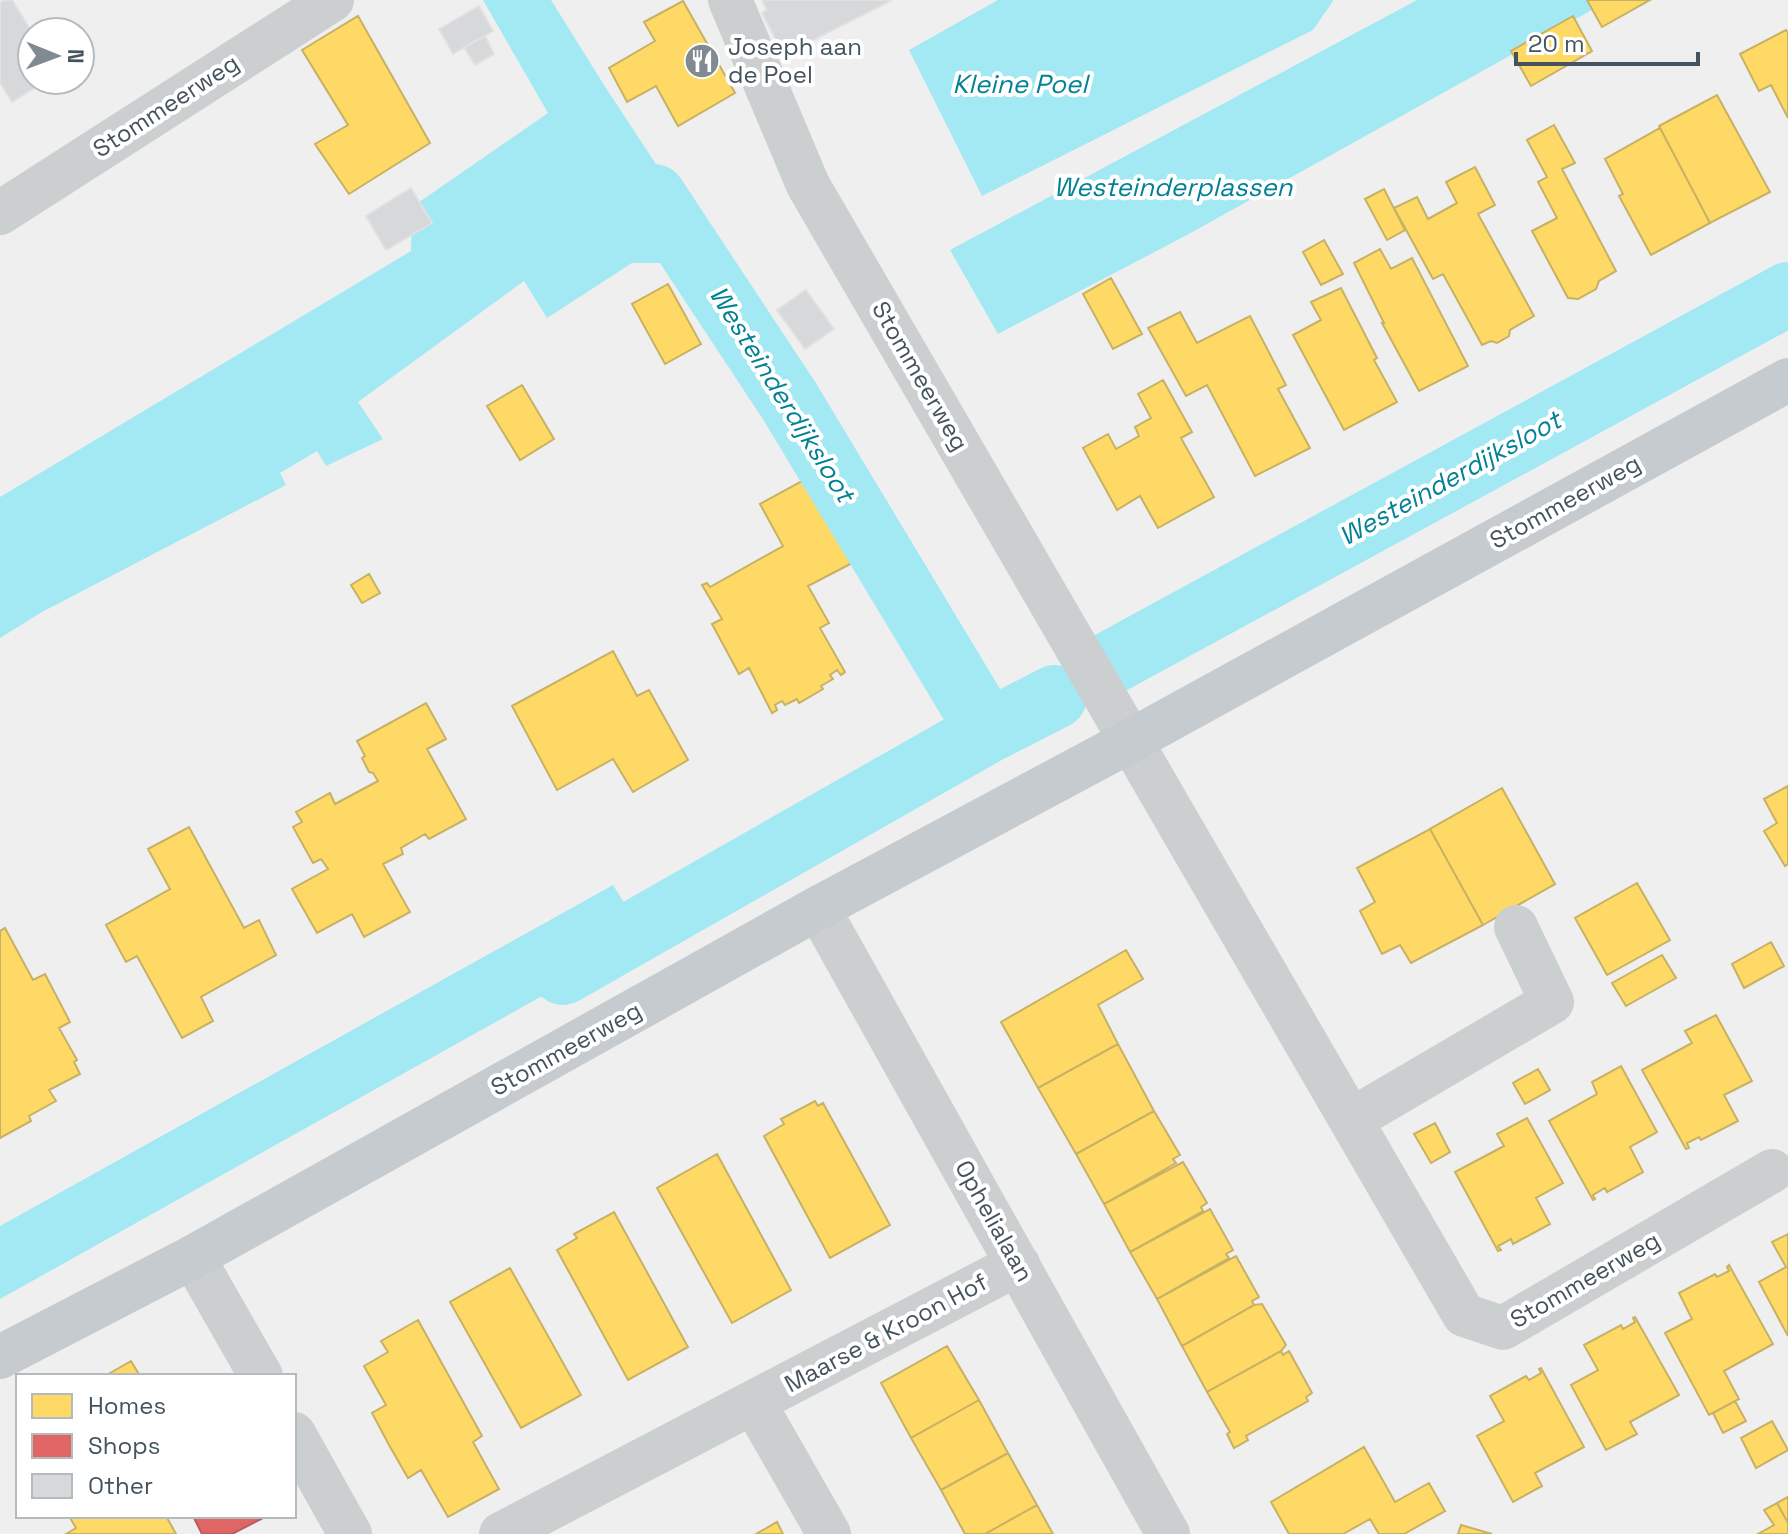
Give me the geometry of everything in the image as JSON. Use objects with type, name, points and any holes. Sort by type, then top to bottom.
[{"type":"main road","name":"Stommeerweg","points":[[0,1357],[193,1257],[818,908],[1132,740],[1788,380]]},
{"type":"street","name":"Stommeerweg","points":[[0,213],[332,0]]},
{"type":"street","name":"Stommeerweg","points":[[730,0],[808,185],[1464,1315],[1503,1328],[1772,1171]]},
{"type":"street","name":"Ophelialaan","points":[[818,908],[1168,1534]]},
{"type":"street","points":[[1351,1120],[1552,1002],[1516,927]]},
{"type":"street","points":[[193,1257],[256,1367]]},
{"type":"street","name":"Maarse & Kroon Hof","points":[[501,1534],[1018,1264]]},
{"type":"street","points":[[754,1403],[829,1534]]},
{"type":"street","points":[[296,1438],[350,1534]]},
{"type":"water","points":[[483,0],[551,0],[730,277],[674,263],[632,263],[547,318],[524,281],[358,402],[383,439],[326,466],[317,451],[280,473],[286,485],[42,612],[0,638],[0,497],[411,251],[412,207],[548,113]]},
{"type":"water","name":"Westeinderplassen","points":[[998,0],[1333,1],[1313,30],[982,196],[909,50]]},
{"type":"water","name":"Westeinderplassen","points":[[1417,0],[1610,0],[1187,235],[998,334],[950,250]]},
{"type":"water","points":[[613,885],[646,938],[0,1299],[0,1226]]},
{"type":"building: Homes","points":[[1587,0],[1650,0],[1602,27]]},
{"type":"building: Homes","points":[[683,1],[735,93],[678,126],[656,86],[627,102],[609,68],[655,41],[644,22]]},
{"type":"building: Homes","points":[[358,16],[430,143],[349,194],[315,144],[348,125],[302,50]]},
{"type":"building: Homes","points":[[1573,16],[1592,51],[1531,86],[1511,51]]},
{"type":"building: Homes","points":[[1786,30],[1788,118],[1771,85],[1759,91],[1740,54]]},
{"type":"building: Homes","points":[[1717,95],[1770,192],[1710,223],[1659,126]]},
{"type":"building: Homes","points":[[1554,125],[1575,163],[1562,169],[1616,271],[1599,281],[1596,289],[1578,299],[1568,298],[1532,231],[1557,218],[1538,182],[1547,177],[1527,140]]},
{"type":"building: Homes","points":[[1660,128],[1710,223],[1651,255],[1619,196],[1623,194],[1605,159]]},
{"type":"building: Homes","points":[[1475,167],[1495,205],[1478,214],[1534,316],[1510,330],[1509,336],[1497,343],[1491,341],[1482,345],[1443,274],[1433,279],[1394,208],[1417,197],[1428,219],[1457,203],[1446,182]]},
{"type":"building: Homes","points":[[1384,189],[1405,230],[1387,240],[1365,199]]},
{"type":"building: Homes","points":[[1324,240],[1343,274],[1321,285],[1303,252]]},
{"type":"building: Homes","points":[[1380,249],[1391,269],[1412,258],[1468,366],[1419,391],[1354,263]]},
{"type":"building: Homes","points":[[1111,278],[1142,334],[1113,349],[1083,294]]},
{"type":"building: Homes","points":[[668,284],[701,344],[665,364],[632,304]]},
{"type":"building: Homes","points":[[1341,288],[1397,402],[1344,430],[1293,335],[1321,320],[1311,302]]},
{"type":"building: Homes","points":[[1180,312],[1197,343],[1250,316],[1286,385],[1278,389],[1310,448],[1255,476],[1207,385],[1186,396],[1148,328]]},
{"type":"building: Homes","points":[[1163,380],[1192,432],[1181,438],[1214,497],[1158,528],[1140,496],[1117,510],[1083,448],[1108,434],[1116,449],[1139,436],[1135,427],[1151,418],[1138,394]]},
{"type":"building: Homes","points":[[522,385],[554,439],[520,460],[487,406]]},
{"type":"building: Homes","points":[[811,476],[858,560],[808,586],[829,623],[820,628],[845,672],[841,675],[837,670],[830,675],[833,679],[821,686],[823,689],[799,703],[797,699],[785,705],[782,701],[775,705],[777,710],[772,713],[749,668],[739,674],[712,624],[722,619],[702,585],[707,583],[710,587],[783,546],[760,504]]},
{"type":"building: Homes","points":[[369,574],[380,593],[362,603],[351,585]]},
{"type":"building: Homes","points":[[613,651],[637,696],[649,690],[688,760],[633,792],[613,759],[557,790],[512,706]]},
{"type":"building: Homes","points":[[426,703],[446,739],[427,749],[466,819],[429,839],[425,834],[401,848],[403,854],[383,864],[410,912],[364,937],[352,914],[317,933],[292,889],[328,869],[321,859],[313,863],[293,827],[302,822],[296,812],[330,793],[335,804],[378,781],[369,772],[357,741]]},
{"type":"building: Homes","points":[[1788,786],[1788,864],[1785,866],[1764,831],[1777,823],[1764,799]]},
{"type":"building: Homes","points":[[1502,788],[1555,884],[1483,925],[1430,829]]},
{"type":"building: Homes","points":[[189,827],[244,928],[259,920],[276,955],[201,997],[213,1021],[182,1038],[137,956],[126,962],[106,925],[170,889],[148,849]]},
{"type":"building: Homes","points":[[1430,829],[1483,925],[1411,963],[1400,945],[1382,954],[1360,911],[1375,902],[1357,868]]},
{"type":"building: Homes","points":[[1637,883],[1670,940],[1607,975],[1575,918]]},
{"type":"building: Homes","points":[[5,928],[33,980],[45,974],[70,1022],[59,1028],[77,1060],[74,1062],[80,1074],[49,1090],[56,1101],[29,1116],[31,1121],[0,1138],[0,931]]},
{"type":"building: Homes","points":[[1771,942],[1784,966],[1744,988],[1732,964]]},
{"type":"building: Homes","points":[[1126,950],[1143,979],[1098,1005],[1118,1044],[1038,1088],[1001,1022]]},
{"type":"building: Homes","points":[[1662,955],[1676,978],[1626,1006],[1612,983]]},
{"type":"building: Homes","points":[[1716,1015],[1752,1081],[1724,1095],[1738,1121],[1701,1140],[1699,1137],[1687,1143],[1689,1148],[1686,1149],[1642,1070],[1692,1043],[1685,1031]]},
{"type":"building: Homes","points":[[1118,1044],[1154,1111],[1076,1154],[1038,1088]]},
{"type":"building: Homes","points":[[1621,1066],[1657,1132],[1630,1147],[1643,1172],[1607,1192],[1605,1188],[1593,1195],[1593,1200],[1549,1121],[1597,1094],[1592,1082]]},
{"type":"building: Homes","points":[[1538,1069],[1550,1090],[1525,1104],[1513,1083]]},
{"type":"building: Homes","points":[[815,1101],[818,1106],[823,1103],[890,1225],[830,1258],[764,1136],[784,1124],[781,1119]]},
{"type":"building: Homes","points":[[1154,1111],[1180,1155],[1173,1159],[1176,1163],[1104,1204],[1076,1154]]},
{"type":"building: Homes","points":[[1527,1118],[1563,1183],[1536,1198],[1550,1224],[1513,1244],[1511,1239],[1498,1246],[1501,1250],[1498,1251],[1455,1172],[1504,1146],[1497,1134]]},
{"type":"building: Homes","points":[[1435,1123],[1450,1152],[1431,1163],[1414,1134]]},
{"type":"building: Homes","points":[[717,1154],[791,1290],[732,1323],[657,1188]]},
{"type":"building: Homes","points":[[1183,1162],[1207,1203],[1201,1207],[1203,1211],[1130,1252],[1104,1204]]},
{"type":"building: Homes","points":[[1210,1209],[1233,1250],[1226,1254],[1229,1258],[1157,1299],[1130,1252]]},
{"type":"building: Homes","points":[[614,1212],[688,1347],[628,1380],[557,1250],[577,1238],[574,1234]]},
{"type":"building: Homes","points":[[1788,1234],[1788,1336],[1759,1282],[1786,1267],[1772,1242]]},
{"type":"building: Homes","points":[[1236,1256],[1259,1297],[1252,1301],[1254,1305],[1182,1346],[1157,1299]]},
{"type":"building: Homes","points":[[1729,1265],[1773,1344],[1724,1371],[1739,1399],[1709,1415],[1665,1333],[1692,1319],[1679,1293],[1715,1274],[1717,1277],[1729,1271]]},
{"type":"building: Homes","points":[[510,1268],[581,1395],[521,1428],[450,1302]]},
{"type":"building: Homes","points":[[1262,1304],[1286,1345],[1281,1351],[1207,1392],[1182,1346],[1254,1305]]},
{"type":"building: Homes","points":[[1635,1317],[1679,1395],[1630,1422],[1637,1434],[1606,1450],[1571,1385],[1598,1370],[1584,1345],[1621,1325],[1623,1329],[1635,1322]]},
{"type":"building: Homes","points":[[418,1320],[482,1436],[473,1442],[499,1489],[448,1517],[421,1470],[408,1478],[389,1445],[372,1413],[386,1405],[364,1366],[388,1352],[381,1341]]},
{"type":"building: Homes","points":[[947,1346],[979,1400],[911,1438],[881,1383]]},
{"type":"building: Homes","points":[[1281,1351],[1283,1355],[1289,1351],[1312,1393],[1306,1397],[1308,1401],[1246,1436],[1248,1440],[1234,1448],[1227,1434],[1230,1432],[1207,1392]]},
{"type":"building: Homes","points":[[131,1361],[139,1374],[108,1374]]},
{"type":"building: Homes","points":[[1541,1368],[1584,1447],[1535,1473],[1542,1486],[1513,1502],[1477,1436],[1504,1421],[1490,1396],[1526,1376],[1529,1380],[1541,1373]]},
{"type":"building: Homes","points":[[979,1400],[1008,1453],[941,1490],[911,1438]]},
{"type":"building: Homes","points":[[1735,1401],[1746,1421],[1723,1433],[1713,1413]]},
{"type":"building: Homes","points":[[1772,1421],[1788,1450],[1756,1468],[1741,1438]]},
{"type":"building: Homes","points":[[1364,1447],[1395,1502],[1429,1483],[1445,1511],[1404,1534],[1379,1534],[1370,1519],[1343,1534],[1289,1534],[1271,1502]]},
{"type":"building: Homes","points":[[1008,1453],[1037,1505],[985,1534],[965,1534],[941,1490]]},
{"type":"building: Homes","points":[[1788,1497],[1788,1523],[1777,1503]]},
{"type":"building: Homes","points":[[1777,1503],[1788,1523],[1788,1534],[1758,1534],[1774,1525],[1764,1510]]},
{"type":"building: Homes","points":[[1037,1505],[1053,1534],[985,1534]]},
{"type":"building: Homes","points":[[70,1518],[167,1518],[176,1534],[66,1534],[76,1528]]},
{"type":"building: Homes","points":[[777,1522],[783,1534],[756,1534]]},
{"type":"building: Homes","points":[[1461,1525],[1492,1534],[1458,1534]]},
{"type":"building: Shops","points":[[194,1518],[263,1518],[232,1534],[202,1534]]},
{"type":"building: Other","points":[[12,0],[22,16],[16,16],[16,96],[22,96],[12,102],[0,83],[0,3]]},
{"type":"building: Other","points":[[762,0],[892,0],[784,55],[762,13],[767,10]]},
{"type":"building: Other","points":[[479,6],[493,31],[453,54],[439,29]]},
{"type":"building: Other","points":[[485,36],[494,54],[475,65],[464,47]]},
{"type":"building: Other","points":[[411,188],[432,223],[386,250],[366,216]]},
{"type":"building: Other","points":[[806,290],[834,329],[805,349],[777,310]]},
{"type":"waterway","name":"Westeinderdijksloot","points":[[654,196],[790,402],[988,731],[1055,697]]},
{"type":"waterway","name":"Westeinderdijksloot","points":[[1112,662],[1788,294]]},
{"type":"waterway","points":[[563,973],[988,731]]},
{"type":"place","name":"Joseph aan de Poel","points":[[702,61]]},
{"type":"water label","name":"Kleine Poel","points":[[1020,84]]}]
